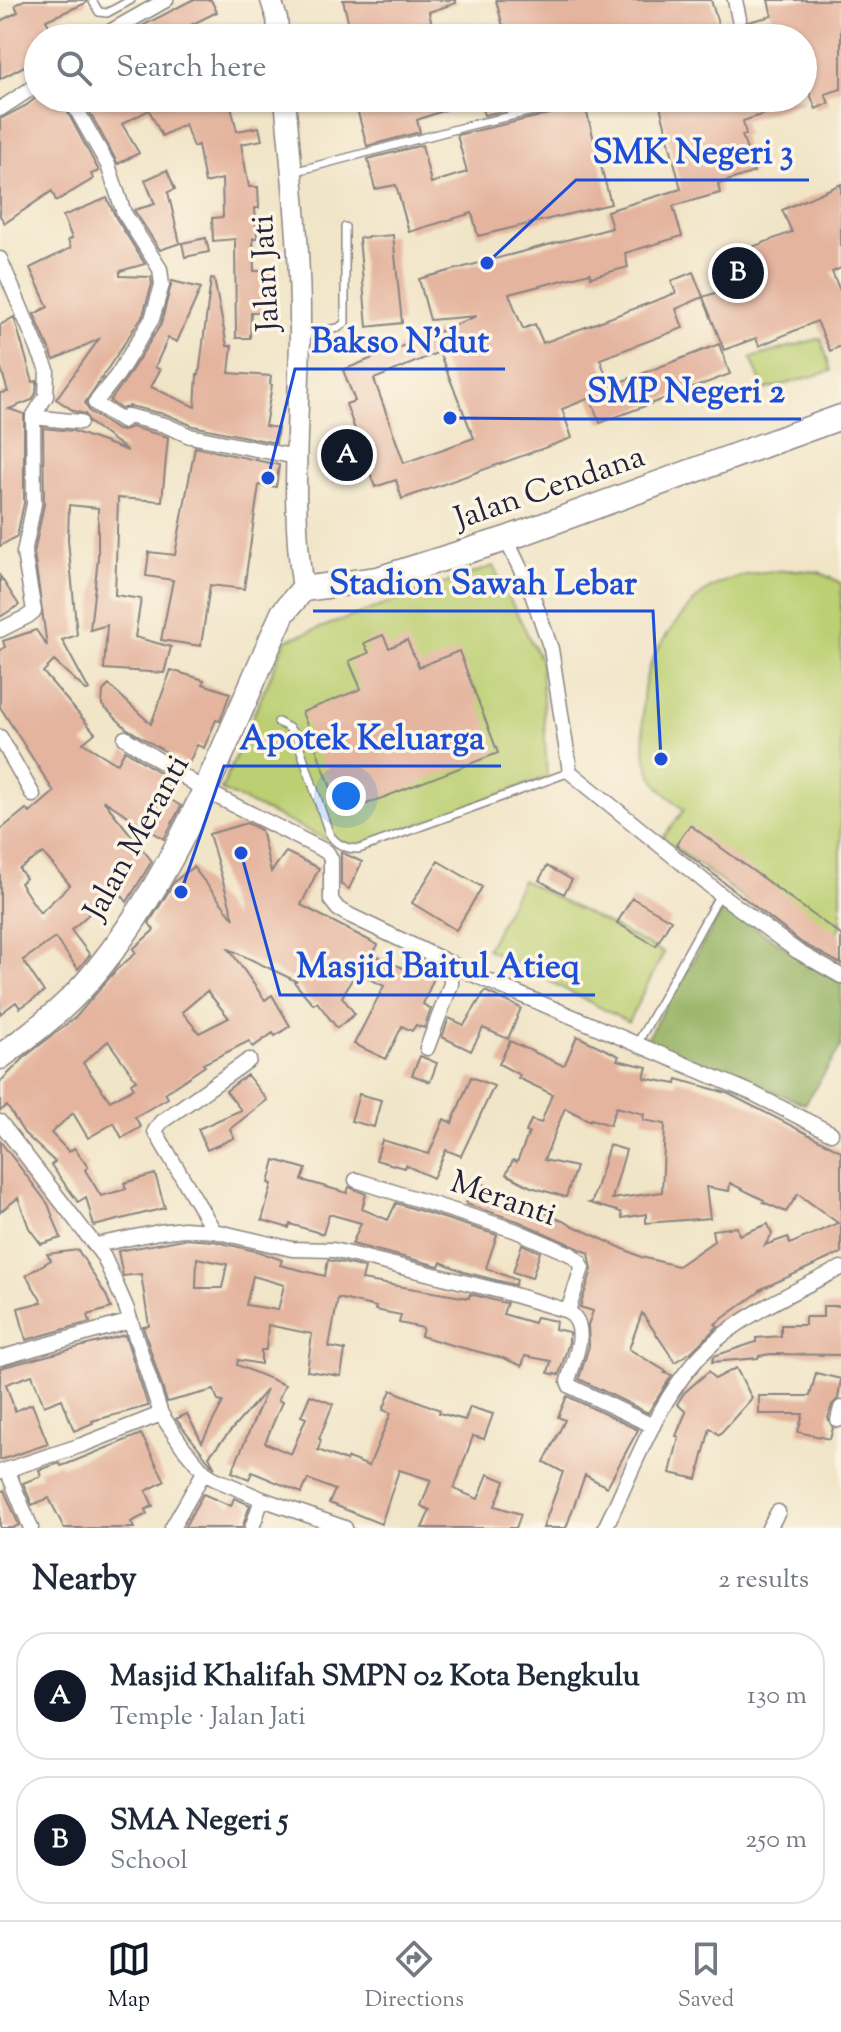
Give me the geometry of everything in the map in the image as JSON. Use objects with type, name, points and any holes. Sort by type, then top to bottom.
[{"type":"main road","name":"Jalan Cendana","points":[[303,589],[378,579],[506,539],[841,417]]},
{"type":"main road","name":"Jalan Meranti","points":[[0,1057],[65,1006],[105,960],[146,901],[204,790],[283,613],[303,589]]},
{"type":"street","points":[[124,24],[166,0]]},
{"type":"street","points":[[271,0],[278,24]]},
{"type":"street","points":[[735,0],[739,19]]},
{"type":"street","points":[[0,109],[24,93]]},
{"type":"street","points":[[78,112],[108,165],[124,213],[160,269],[162,285],[157,307],[144,332],[118,374],[95,403],[122,421],[128,416],[165,425],[190,436],[296,457]]},
{"type":"street","name":"Jalan Jati","points":[[286,112],[300,333],[297,550],[303,589]]},
{"type":"street","points":[[0,259],[45,363],[47,393],[33,417],[34,504],[24,553],[34,611],[0,630]]},
{"type":"street","points":[[33,417],[80,422]]},
{"type":"street","points":[[506,539],[531,591],[551,649],[570,772],[720,894],[797,951],[841,976]]},
{"type":"street","points":[[0,737],[33,795]]},
{"type":"street","points":[[125,738],[204,790],[329,855],[330,897],[338,909],[451,963],[752,1093],[831,1133]]},
{"type":"street","points":[[427,1048],[451,984],[451,963]]},
{"type":"street","points":[[214,1231],[155,1131],[161,1122],[249,1060]]},
{"type":"street","points":[[0,1122],[96,1245],[118,1286],[161,1414],[175,1437],[204,1472],[262,1499],[345,1528]]},
{"type":"street","name":"Meranti","points":[[356,1180],[514,1230],[570,1254],[582,1268],[568,1311]]},
{"type":"street","points":[[96,1245],[184,1229],[214,1231],[292,1249],[333,1250],[568,1311],[580,1325],[580,1338],[568,1381],[570,1386],[653,1426]]},
{"type":"street","points":[[605,1528],[653,1426],[690,1368],[710,1346],[746,1321],[841,1268]]},
{"type":"street","points":[[0,1358],[131,1321]]},
{"type":"street","points":[[31,1528],[4,1471],[161,1414]]},
{"type":"street","points":[[172,1528],[204,1472]]},
{"type":"street","points":[[252,1528],[262,1499]]},
{"type":"street","points":[[769,1528],[778,1512]]},
{"type":"lane","points":[[92,0],[99,12],[107,13],[131,0]]},
{"type":"lane","points":[[291,172],[529,112]]},
{"type":"lane","points":[[300,333],[338,328],[345,323],[345,227]]},
{"type":"lane","points":[[278,722],[296,736],[333,839],[350,849],[359,849],[570,772]]},
{"type":"lane","points":[[636,1045],[720,894]]},
{"type":"green space","points":[[821,338],[831,371],[764,390],[751,358]]},
{"type":"green space","points":[[493,566],[541,661],[547,777],[349,850],[221,790],[286,640]]},
{"type":"green space","points":[[795,570],[819,572],[841,583],[841,927],[820,954],[662,838],[684,810],[657,784],[645,754],[643,705],[646,676],[657,650],[686,610],[706,591],[737,577]]},
{"type":"green space","points":[[522,880],[664,953],[628,1022],[487,949]]},
{"type":"green space","points":[[724,908],[841,982],[841,1047],[805,1104],[645,1041]]},
{"type":"building","points":[[24,0],[86,0],[86,3],[46,20],[48,24],[24,24],[24,66],[0,79],[0,21],[18,12],[15,5]]},
{"type":"building","points":[[192,0],[211,0],[217,12],[193,24],[146,24]]},
{"type":"building","points":[[343,0],[456,0],[456,3],[429,12],[432,24],[349,24]]},
{"type":"building","points":[[496,0],[711,0],[718,24],[502,24]]},
{"type":"building","points":[[768,0],[841,0],[841,89],[825,94],[829,103],[817,109],[817,24],[746,24],[772,16]]},
{"type":"building","points":[[24,107],[24,112],[67,112],[99,171],[91,174],[93,179],[56,201],[52,191],[5,223],[0,216],[0,119]]},
{"type":"building","points":[[90,112],[145,112],[122,124],[139,153],[118,164]]},
{"type":"building","points":[[150,112],[232,112],[237,131],[259,127],[262,140],[241,144],[249,187],[258,187],[259,208],[255,208],[257,238],[253,238],[254,271],[273,271],[274,312],[251,312],[250,338],[236,338],[235,239],[213,241],[212,218],[223,217],[222,179],[205,183],[198,145],[193,147],[185,124],[162,136]]},
{"type":"building","points":[[358,112],[440,112],[417,120],[420,132],[367,146]]},
{"type":"building","points":[[559,112],[587,112],[611,204],[478,236],[472,213],[409,232],[396,185],[375,189],[368,159],[422,145],[431,183],[467,172],[457,135]]},
{"type":"building","points":[[662,112],[770,112],[743,121],[746,135],[742,135],[754,172],[718,184],[720,193],[673,206],[682,236],[625,253],[628,267],[591,277],[590,273],[509,294],[523,329],[535,324],[543,343],[676,293],[671,281],[693,272],[703,297],[676,309],[683,328],[600,359],[610,386],[719,344],[730,374],[600,423],[590,398],[562,409],[572,438],[402,499],[396,480],[375,487],[346,404],[355,401],[343,370],[477,316],[430,320],[419,279],[612,228],[607,211],[681,189]],"holes":[[[439,352],[474,438],[404,463],[374,379]]]},
{"type":"building","points":[[167,170],[175,189],[168,192],[180,243],[160,250],[134,210],[155,204],[145,180]]},
{"type":"building","points":[[841,184],[841,268],[832,272],[841,293],[841,346],[830,351],[817,321],[759,346],[756,338],[724,350],[703,297],[750,281],[739,252],[792,232],[782,210]]},
{"type":"building","points":[[107,198],[145,264],[120,271],[120,276],[151,277],[152,284],[143,315],[85,403],[89,411],[117,430],[131,427],[168,437],[162,501],[118,498],[115,595],[141,599],[135,637],[171,647],[164,673],[104,669],[107,625],[90,630],[98,558],[98,508],[69,505],[68,540],[77,635],[62,640],[89,690],[54,661],[43,672],[95,733],[83,743],[117,764],[125,750],[172,781],[163,795],[181,806],[164,839],[103,800],[152,861],[127,902],[118,890],[87,912],[89,914],[71,930],[90,955],[78,969],[55,938],[23,960],[44,992],[20,1008],[16,1002],[0,1014],[0,830],[26,809],[30,813],[54,792],[0,707],[0,650],[5,647],[3,641],[36,630],[47,646],[34,553],[44,504],[43,428],[73,431],[128,451],[90,423],[85,414],[56,399],[99,339],[54,360],[34,314],[48,307],[30,268],[71,248],[68,240],[72,238],[63,216]],"holes":[[[43,853],[70,885],[40,913],[20,883],[26,878],[19,869]]]},
{"type":"building","points":[[393,235],[402,323],[367,327],[359,238]]},
{"type":"building","points":[[206,238],[209,252],[185,257],[182,243]]},
{"type":"building","points":[[211,279],[214,279],[227,346],[232,346],[229,373],[271,376],[265,426],[278,428],[276,443],[193,426],[168,415],[130,406],[121,409],[110,401],[161,324],[172,281],[201,288],[177,342],[168,338],[155,367],[160,370],[151,387],[195,407]]},
{"type":"building","points":[[14,317],[33,382],[37,381],[32,400],[9,409],[24,414],[24,503],[17,536],[0,546],[0,393],[8,392],[0,365],[0,325]]},
{"type":"building","points":[[195,447],[279,465],[276,487],[259,485],[244,589],[210,585],[201,646],[161,640],[173,580],[146,576],[149,552],[175,555]]},
{"type":"building","points":[[0,576],[19,605],[0,617]]},
{"type":"building","points":[[383,635],[389,648],[407,640],[419,667],[459,651],[498,753],[341,814],[302,712],[361,689],[349,661],[369,653],[364,643]]},
{"type":"building","points":[[171,670],[204,680],[203,684],[230,693],[220,721],[216,720],[204,748],[197,745],[188,765],[126,728],[102,705],[103,691],[109,685],[151,724]]},
{"type":"building","points":[[247,823],[261,830],[271,872],[286,852],[319,868],[301,905],[378,945],[373,954],[415,974],[418,966],[436,973],[423,1004],[431,1009],[424,1028],[416,1025],[412,1031],[402,1026],[386,1059],[354,1044],[384,986],[356,972],[342,997],[355,1014],[337,1028],[296,981],[229,949],[265,1000],[272,995],[290,1026],[253,1047],[249,1041],[203,1064],[205,1066],[165,1093],[168,1098],[135,1117],[141,1127],[122,1138],[114,1123],[88,1138],[73,1113],[51,1133],[69,1152],[74,1148],[88,1167],[85,1170],[101,1196],[126,1189],[124,1183],[155,1174],[165,1208],[94,1226],[86,1197],[78,1202],[51,1165],[55,1162],[24,1133],[7,1106],[0,1111],[0,1082],[27,1055],[76,1017],[116,970],[136,953],[133,949],[154,930],[149,923],[175,881],[193,867],[234,919],[209,834]],"holes":[[[207,991],[229,1018],[199,1033],[182,1012]],[[108,1041],[136,1080],[131,1083],[134,1088],[110,1101],[83,1063]]]},
{"type":"building","points":[[690,825],[841,935],[841,964],[802,943],[676,845]]},
{"type":"building","points":[[341,852],[362,862],[349,889],[341,885]]},
{"type":"building","points":[[438,861],[482,887],[456,930],[412,903]]},
{"type":"building","points":[[547,866],[572,880],[564,894],[539,880]]},
{"type":"building","points":[[632,898],[671,920],[656,946],[617,923]]},
{"type":"building","points":[[485,991],[521,1008],[508,1039],[483,1028],[471,1051],[442,1037],[449,1018],[464,1025]]},
{"type":"building","points":[[577,1036],[619,1056],[617,1060],[647,1067],[644,1078],[676,1084],[677,1079],[727,1093],[841,1151],[841,1253],[759,1290],[762,1290],[715,1324],[718,1326],[691,1352],[675,1362],[642,1313],[629,1349],[672,1375],[648,1413],[579,1379],[589,1346],[588,1325],[593,1311],[580,1307],[592,1270],[589,1253],[518,1221],[466,1204],[475,1180],[500,1192],[496,1203],[523,1212],[526,1204],[641,1257],[678,1266],[714,1241],[712,1230],[737,1227],[739,1235],[768,1224],[772,1234],[765,1245],[788,1237],[790,1244],[838,1223],[798,1194],[786,1212],[730,1183],[729,1191],[706,1187],[710,1218],[646,1223],[646,1214],[622,1218],[621,1212],[589,1203],[592,1202],[609,1145],[626,1150],[612,1199],[662,1192],[665,1124],[643,1120],[644,1114],[616,1107],[610,1125],[590,1121],[565,1108],[544,1160],[576,1167],[566,1197],[531,1187],[506,1174],[513,1160],[517,1162],[531,1120],[541,1123],[552,1094],[518,1078],[520,1075],[499,1064],[510,1041],[562,1065]]},
{"type":"building","points":[[420,1056],[437,1063],[430,1082],[412,1075]]},
{"type":"building","points":[[247,1075],[267,1100],[230,1129],[234,1138],[207,1150],[198,1129],[241,1110],[226,1091]]},
{"type":"building","points":[[471,1077],[494,1086],[461,1156],[446,1150],[433,1178],[405,1165],[404,1168],[376,1160],[382,1140],[429,1154],[444,1119],[452,1123]]},
{"type":"building","points":[[359,1094],[381,1100],[374,1127],[351,1121]]},
{"type":"building","points":[[0,1141],[48,1204],[61,1238],[41,1244],[29,1228],[18,1198],[0,1212]]},
{"type":"building","points":[[275,1160],[306,1169],[302,1180],[347,1193],[349,1187],[366,1194],[362,1209],[388,1220],[396,1203],[497,1235],[486,1268],[517,1280],[515,1285],[464,1272],[441,1262],[439,1266],[352,1244],[361,1223],[329,1214],[323,1234],[262,1220]]},
{"type":"building","points":[[184,1239],[213,1241],[260,1252],[282,1260],[280,1265],[325,1276],[328,1260],[344,1263],[365,1268],[362,1280],[469,1298],[470,1294],[507,1303],[503,1314],[534,1323],[536,1317],[556,1321],[555,1329],[569,1332],[559,1375],[548,1373],[551,1361],[525,1356],[522,1366],[421,1336],[423,1328],[399,1323],[401,1315],[338,1298],[329,1347],[345,1350],[341,1376],[307,1371],[312,1334],[268,1325],[266,1350],[261,1350],[261,1364],[238,1360],[237,1365],[285,1385],[278,1400],[282,1402],[265,1443],[291,1454],[306,1418],[301,1416],[310,1395],[333,1404],[319,1439],[318,1450],[369,1466],[391,1413],[383,1410],[391,1390],[440,1410],[439,1413],[465,1420],[470,1407],[493,1414],[484,1439],[473,1436],[454,1489],[478,1499],[488,1474],[505,1481],[495,1506],[521,1514],[516,1528],[422,1528],[430,1510],[421,1506],[431,1480],[399,1470],[381,1524],[329,1503],[335,1490],[308,1479],[302,1493],[252,1472],[249,1479],[232,1472],[267,1389],[209,1456],[215,1468],[176,1419],[187,1414],[202,1442],[223,1402],[218,1401],[214,1390],[167,1402],[143,1327],[149,1326],[141,1274],[123,1276],[118,1251]],"holes":[[[197,1258],[227,1264],[222,1288],[196,1288]],[[253,1276],[284,1285],[278,1310],[246,1305]]]},
{"type":"building","points":[[522,1244],[540,1252],[532,1278],[513,1272]]},
{"type":"building","points":[[78,1250],[111,1308],[88,1315],[90,1322],[26,1340],[18,1308],[42,1302],[26,1275],[51,1260],[47,1254]]},
{"type":"building","points":[[823,1306],[841,1306],[841,1355],[771,1354],[712,1362],[714,1356],[756,1342],[756,1338],[781,1336],[781,1325],[805,1325],[805,1317],[823,1317]]},
{"type":"building","points":[[125,1335],[148,1406],[92,1421],[74,1431],[62,1399],[44,1406],[32,1375],[6,1384],[15,1411],[32,1404],[48,1444],[0,1460],[0,1368]]},
{"type":"building","points":[[736,1368],[752,1398],[719,1435],[710,1428],[697,1479],[670,1473],[679,1437],[676,1436],[686,1412],[677,1404],[684,1393],[709,1371],[715,1379]]},
{"type":"building","points":[[816,1373],[841,1379],[838,1399],[832,1405],[828,1418],[833,1428],[830,1439],[798,1432],[803,1414],[759,1414],[759,1396],[810,1396]]},
{"type":"building","points":[[567,1396],[638,1430],[607,1487],[585,1475],[566,1528],[543,1528],[563,1472],[544,1462],[565,1420],[558,1417]]},
{"type":"building","points":[[141,1434],[165,1481],[146,1491],[153,1506],[145,1510],[147,1514],[131,1522],[134,1528],[64,1528],[49,1498],[32,1505],[23,1483],[41,1476],[39,1470],[60,1463],[61,1466],[67,1464]]},
{"type":"building","points":[[4,1490],[19,1525],[13,1528],[0,1528],[0,1492]]},
{"type":"building","points":[[203,1494],[231,1506],[234,1498],[250,1505],[242,1528],[184,1528]]},
{"type":"place","name":"SMK Negeri 3","points":[[487,263]]},
{"type":"place","name":"SMA Negeri 5","points":[[738,273]]},
{"type":"place","name":"SMP Negeri 2","points":[[450,418]]},
{"type":"place","name":"Masjid Khalifah SMPN 02 Kota Bengkulu","points":[[347,455]]},
{"type":"place","name":"Bakso N'dut","points":[[268,478]]},
{"type":"place","name":"Stadion Sawah Lebar","points":[[661,759]]},
{"type":"place","name":"Masjid Baitul Atieq","points":[[241,853]]},
{"type":"place","name":"Apotek Keluarga","points":[[181,892]]}]
